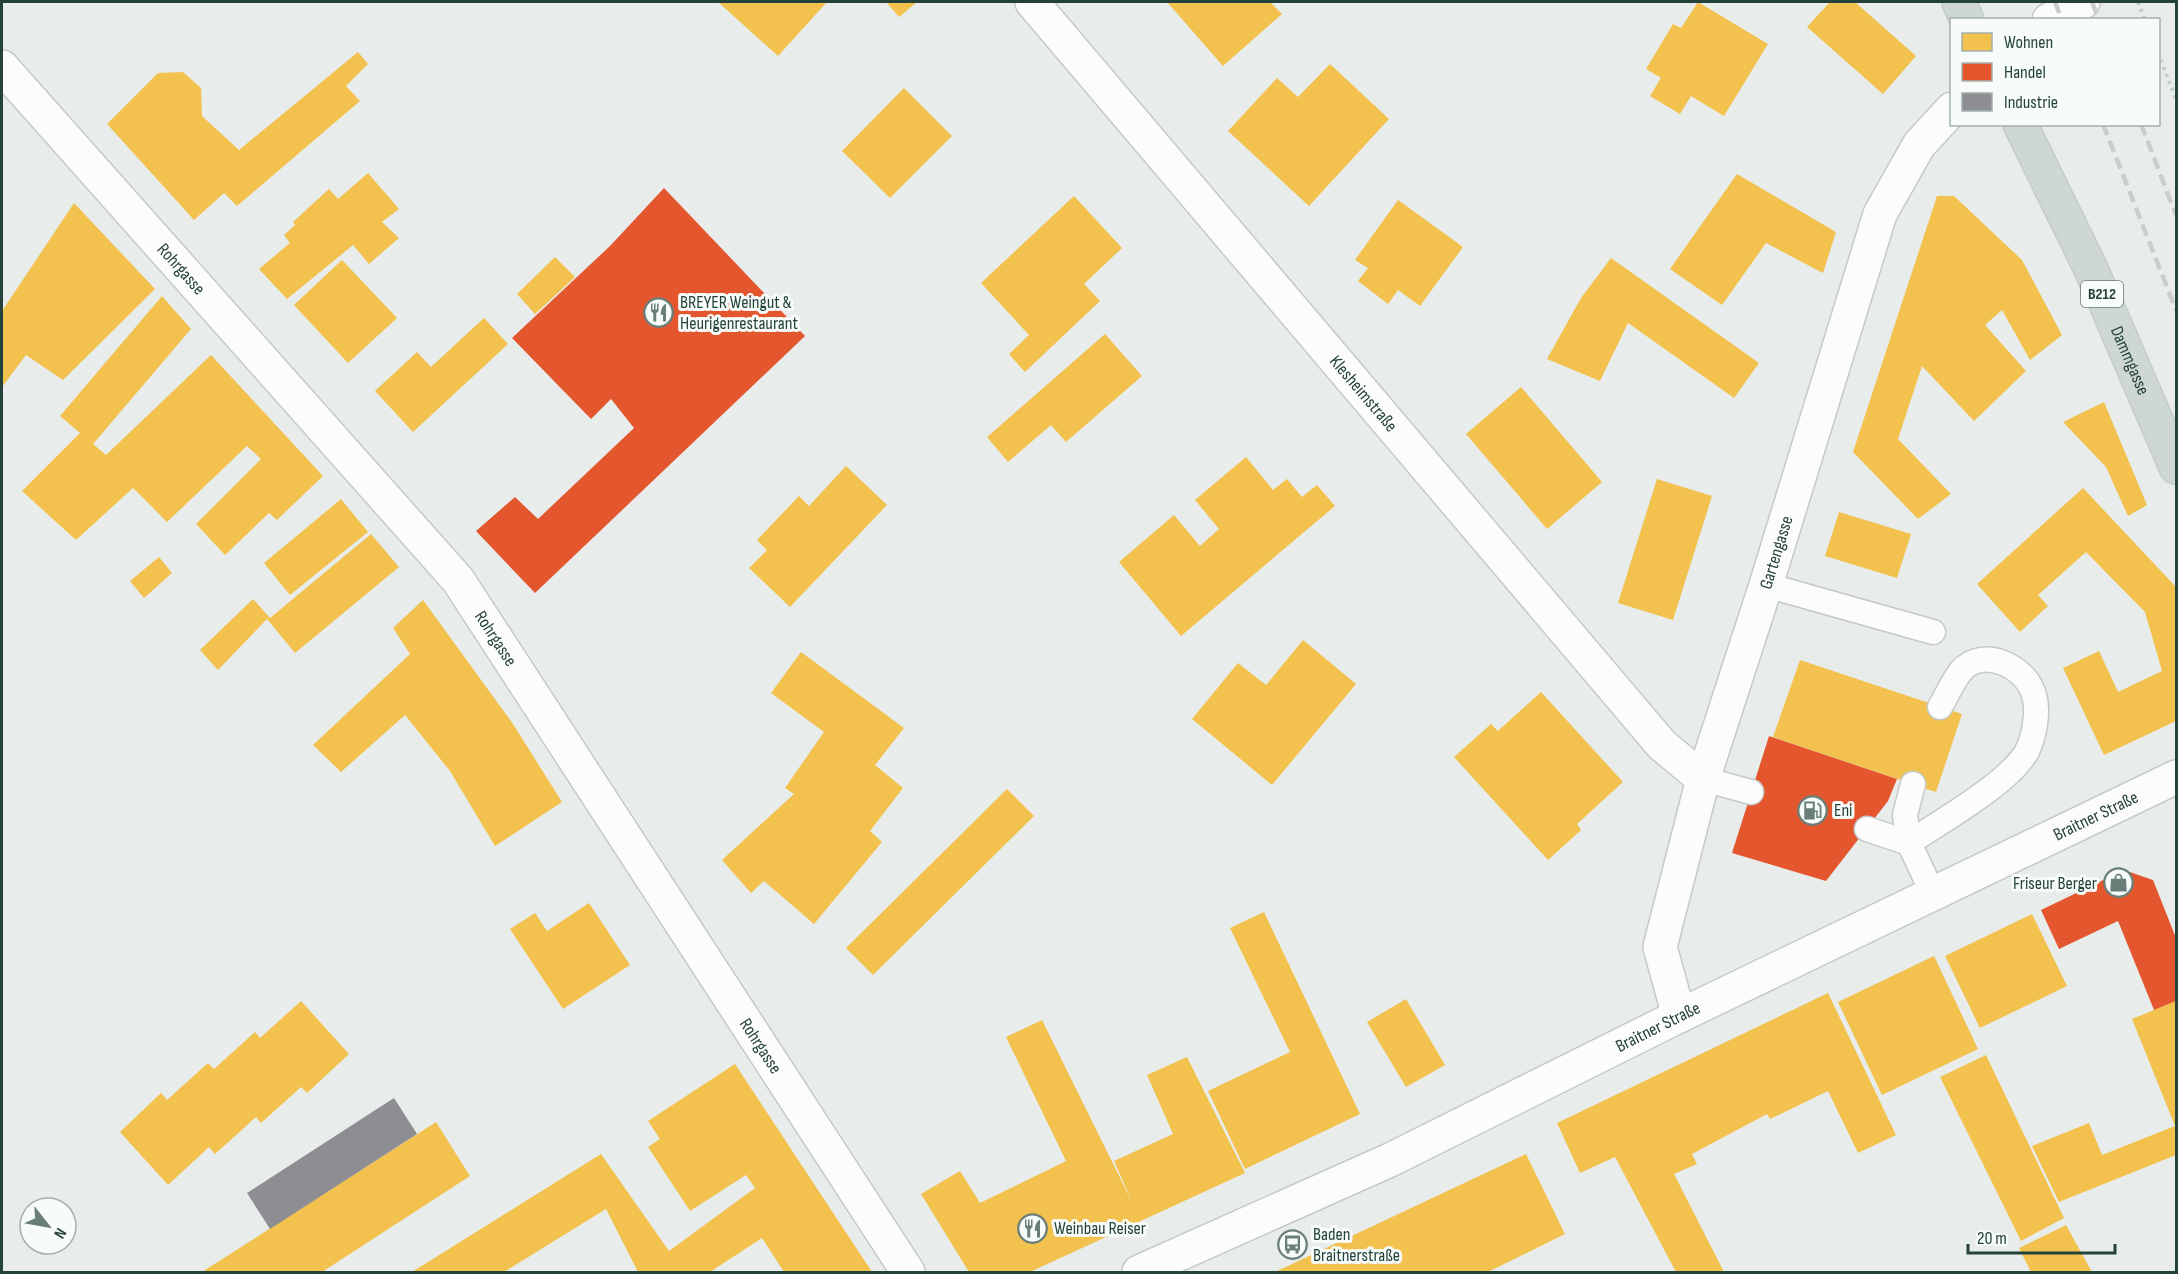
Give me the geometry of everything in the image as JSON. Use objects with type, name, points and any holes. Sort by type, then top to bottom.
[{"type":"main road","points":[[1959,2],[1966,18]]},
{"type":"main road","name":"Dammgasse","points":[[2021,126],[2091,269],[2176,466]]},
{"type":"street","name":"Klesheimstraße","points":[[1032,2],[1662,745],[1703,779]]},
{"type":"street","points":[[2053,18],[2083,2]]},
{"type":"street","name":"Rohrgasse","points":[[2,67],[458,580],[908,1272]]},
{"type":"street","name":"Gartengasse","points":[[1679,1016],[1660,946],[1703,779],[1766,585],[1880,214],[1920,145],[1950,111]]},
{"type":"street","name":"Braitner Straße","points":[[1147,1271],[1390,1160],[1679,1016],[2176,777]]},
{"type":"lane","points":[[1766,585],[1933,632]]},
{"type":"lane","points":[[1909,843],[1993,787],[2026,753],[2034,728],[2034,694],[2020,675],[1999,660],[1979,659],[1962,670],[1940,706]]},
{"type":"lane","points":[[1703,779],[1751,792]]},
{"type":"lane","points":[[1913,784],[1905,815],[1909,843],[1933,894]]},
{"type":"lane","points":[[1867,829],[1909,843]]},
{"type":"path","points":[[2138,2],[2144,18]]},
{"type":"path","points":[[2160,58],[2176,99]]},
{"type":"building: Wohnen","points":[[718,2],[827,2],[778,56]]},
{"type":"building: Wohnen","points":[[886,2],[917,2],[899,17]]},
{"type":"building: Wohnen","points":[[1167,2],[1270,2],[1282,14],[1223,66]]},
{"type":"building: Wohnen","points":[[1698,2],[1768,44],[1724,116],[1691,96],[1680,114],[1650,96],[1661,78],[1646,69],[1673,24],[1681,28]]},
{"type":"building: Wohnen","points":[[1830,2],[1855,2],[1916,56],[1883,94],[1807,27]]},
{"type":"building: Wohnen","points":[[358,52],[368,64],[346,86],[360,101],[237,206],[224,193],[194,220],[107,124],[158,73],[183,72],[201,88],[202,116],[239,150]]},
{"type":"building: Wohnen","points":[[1330,64],[1389,119],[1309,206],[1228,131],[1277,78],[1298,97]]},
{"type":"building: Wohnen","points":[[904,88],[952,136],[890,198],[842,151]]},
{"type":"building: Wohnen","points":[[368,173],[399,209],[382,222],[399,238],[369,264],[353,245],[287,299],[259,269],[290,243],[284,235],[295,225],[293,222],[329,189],[338,199]]},
{"type":"building: Wohnen","points":[[1737,174],[1836,232],[1823,273],[1766,243],[1722,305],[1670,269]]},
{"type":"building: Wohnen","points":[[1074,196],[1122,248],[1084,284],[1100,301],[1025,372],[1009,354],[1029,335],[981,283]]},
{"type":"building: Wohnen","points":[[1937,196],[1954,196],[2022,260],[2062,335],[2030,360],[2002,310],[1985,325],[2026,371],[1974,421],[1922,366],[1898,439],[1951,494],[1918,519],[1853,452]]},
{"type":"building: Wohnen","points":[[1398,200],[1463,247],[1420,306],[1398,290],[1388,304],[1358,281],[1368,268],[1355,260]]},
{"type":"building: Wohnen","points":[[74,203],[155,289],[63,380],[26,355],[2,387],[2,311]]},
{"type":"building: Wohnen","points":[[555,257],[575,277],[535,314],[517,294]]},
{"type":"building: Wohnen","points":[[1611,258],[1759,363],[1734,398],[1628,323],[1600,381],[1547,359],[1581,298]]},
{"type":"building: Wohnen","points":[[342,260],[397,318],[348,363],[294,305]]},
{"type":"building: Wohnen","points":[[162,296],[191,329],[93,444],[106,455],[211,355],[323,476],[277,520],[269,513],[225,555],[196,524],[261,459],[247,446],[167,522],[133,488],[76,540],[22,491],[80,433],[60,416]]},
{"type":"building: Wohnen","points":[[484,318],[508,344],[413,432],[375,391],[417,352],[431,367]]},
{"type":"building: Wohnen","points":[[1105,334],[1142,376],[1066,442],[1051,425],[1008,462],[987,437]]},
{"type":"building: Wohnen","points":[[1521,387],[1602,482],[1547,529],[1466,434]]},
{"type":"building: Wohnen","points":[[2104,402],[2147,505],[2128,516],[2106,467],[2063,422]]},
{"type":"building: Wohnen","points":[[1246,457],[1273,490],[1287,479],[1302,497],[1317,485],[1335,506],[1181,636],[1119,562],[1174,515],[1200,546],[1219,529],[1195,500]]},
{"type":"building: Wohnen","points":[[846,466],[887,505],[790,607],[749,568],[767,550],[757,540],[799,496],[809,506]]},
{"type":"building: Wohnen","points":[[1657,479],[1712,496],[1673,620],[1618,603]]},
{"type":"building: Wohnen","points":[[2083,488],[2176,587],[2176,721],[2104,755],[2063,668],[2099,651],[2118,692],[2162,671],[2145,612],[2086,552],[2038,595],[2048,606],[2020,632],[1977,584]]},
{"type":"building: Wohnen","points":[[341,499],[368,532],[290,595],[264,563]]},
{"type":"building: Wohnen","points":[[1839,512],[1911,534],[1897,578],[1825,556]]},
{"type":"building: Wohnen","points":[[371,534],[399,567],[295,653],[267,619],[218,670],[200,650],[253,599],[270,618]]},
{"type":"building: Wohnen","points":[[159,557],[172,573],[144,598],[130,581]]},
{"type":"building: Wohnen","points":[[423,600],[513,724],[562,802],[495,846],[450,771],[405,715],[341,772],[313,745],[410,654],[393,628]]},
{"type":"building: Wohnen","points":[[1303,640],[1356,684],[1272,785],[1192,719],[1238,663],[1266,685]]},
{"type":"building: Wohnen","points":[[801,652],[904,728],[875,765],[903,788],[870,831],[882,842],[814,924],[764,881],[751,893],[722,860],[794,794],[785,788],[824,732],[771,693]]},
{"type":"building: Wohnen","points":[[1800,660],[1962,714],[1936,792],[1773,737]]},
{"type":"building: Wohnen","points":[[1541,692],[1623,782],[1577,824],[1581,830],[1548,860],[1454,757],[1491,724],[1498,731]]},
{"type":"building: Wohnen","points":[[1007,789],[1034,816],[873,975],[846,948]]},
{"type":"building: Wohnen","points":[[589,903],[630,965],[563,1009],[510,929],[535,913],[547,931]]},
{"type":"building: Wohnen","points":[[1264,912],[1360,1114],[1245,1169],[1208,1091],[1290,1052],[1230,928]]},
{"type":"building: Wohnen","points":[[2032,914],[2067,986],[1980,1028],[1945,956]]},
{"type":"building: Wohnen","points":[[1934,956],[1978,1049],[1882,1095],[1838,1002]]},
{"type":"building: Wohnen","points":[[1828,993],[1896,1135],[1858,1153],[1828,1091],[1770,1119],[1767,1114],[1692,1154],[1697,1164],[1674,1174],[1724,1272],[1676,1272],[1615,1157],[1580,1173],[1557,1123]]},
{"type":"building: Wohnen","points":[[1406,999],[1445,1065],[1406,1087],[1367,1022]]},
{"type":"building: Wohnen","points":[[301,1001],[349,1054],[307,1093],[301,1087],[261,1123],[256,1117],[215,1154],[209,1147],[168,1185],[120,1132],[161,1093],[167,1100],[208,1063],[214,1069],[255,1032],[260,1038]]},
{"type":"building: Wohnen","points":[[2176,1001],[2176,1155],[2059,1202],[2032,1146],[2089,1123],[2102,1155],[2175,1126],[2132,1019]]},
{"type":"building: Wohnen","points":[[1042,1020],[1133,1204],[1114,1161],[1173,1134],[1147,1075],[1187,1057],[1245,1173],[1030,1272],[969,1272],[921,1194],[960,1171],[980,1203],[1066,1161],[1006,1037]]},
{"type":"building: Wohnen","points":[[1986,1055],[2064,1218],[2021,1241],[1940,1077]]},
{"type":"building: Wohnen","points":[[735,1064],[872,1272],[784,1272],[762,1238],[710,1272],[638,1272],[606,1209],[504,1272],[412,1272],[601,1154],[669,1251],[755,1188],[746,1175],[690,1211],[648,1147],[660,1139],[648,1121]]},
{"type":"building: Wohnen","points":[[436,1122],[470,1176],[322,1272],[202,1272]]},
{"type":"building: Wohnen","points":[[1526,1154],[1565,1234],[1488,1272],[1275,1272]]},
{"type":"building: Wohnen","points":[[2066,1225],[2092,1272],[2031,1272],[2019,1248]]},
{"type":"building: Handel","points":[[664,188],[805,336],[535,593],[476,531],[515,497],[538,519],[634,428],[611,399],[591,419],[512,338],[610,246]]},
{"type":"building: Handel","name":"Eni","points":[[1769,736],[1897,779],[1888,801],[1826,881],[1732,853]]},
{"type":"building: Handel","points":[[2124,870],[2153,880],[2176,938],[2176,1001],[2154,1010],[2118,921],[2059,949],[2041,910]]},
{"type":"building: Industrie","points":[[394,1098],[417,1134],[270,1229],[247,1193]]},
{"type":"railway","points":[[2055,2],[2061,18]]},
{"type":"railway","points":[[2092,2],[2098,18]]},
{"type":"railway","points":[[2104,126],[2176,310]]},
{"type":"railway","points":[[2142,126],[2176,215]]},
{"type":"place","name":"BREYER Weingut & Heurigenrestaurant","points":[[659,312]]},
{"type":"place","name":"Eni","points":[[1813,810]]},
{"type":"place","name":"Friseur Berger","points":[[2118,883]]},
{"type":"place","name":"Weinbau Reiser","points":[[1033,1228]]},
{"type":"place","name":"Baden Braitnerstraße","points":[[1292,1244]]}]
